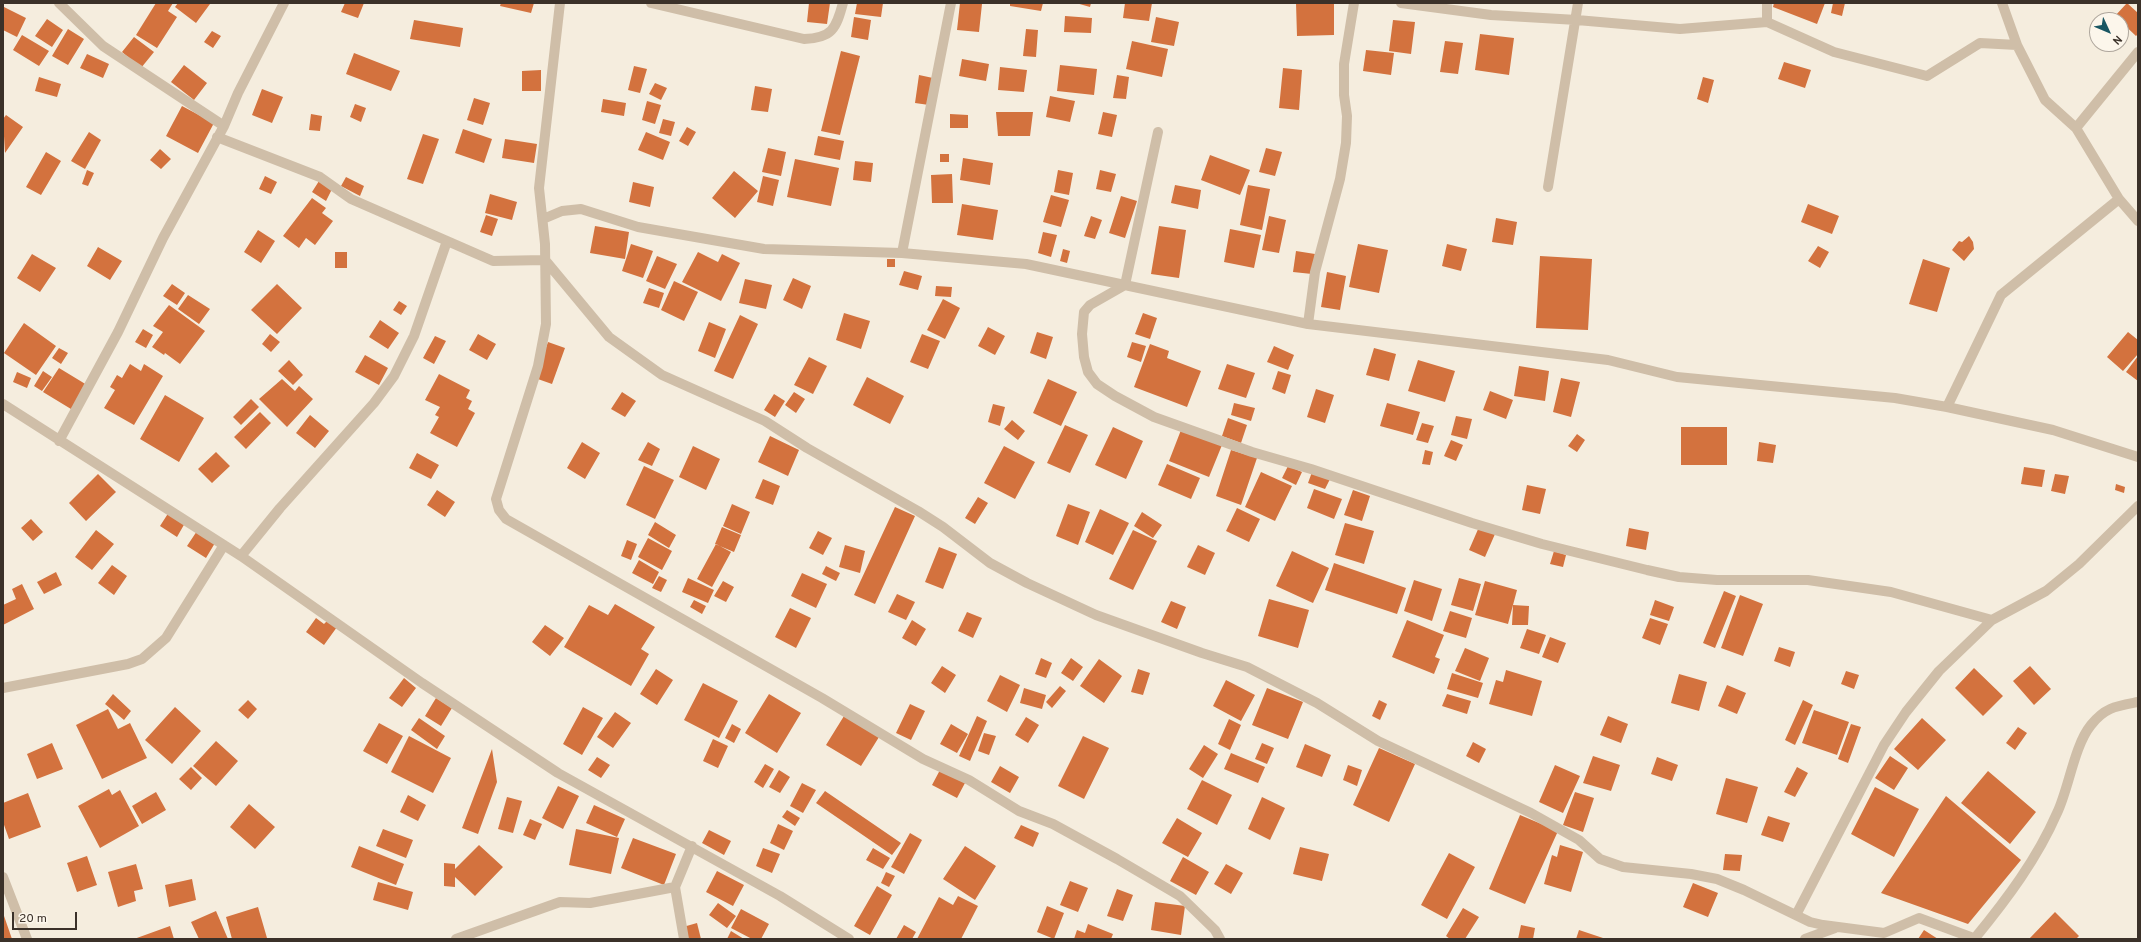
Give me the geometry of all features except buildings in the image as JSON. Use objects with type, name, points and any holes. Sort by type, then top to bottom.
[{"type":"street","points":[[59,3],[103,46],[224,126]]},
{"type":"street","points":[[59,441],[118,332],[163,238],[224,126],[238,93],[284,3]]},
{"type":"street","points":[[560,3],[539,188],[543,219],[545,260],[545,331],[538,366],[496,500],[499,510],[506,519],[822,698],[923,759],[969,780],[1019,811],[1053,824],[1180,896],[1206,920],[1215,930],[1220,939]]},
{"type":"street","points":[[650,3],[804,39],[826,36],[839,18],[843,3]]},
{"type":"street","points":[[902,253],[951,3]]},
{"type":"street","points":[[1308,324],[1315,272],[1340,179],[1346,143],[1347,116],[1344,95],[1344,64],[1354,3]]},
{"type":"street","points":[[1401,3],[1491,15],[1576,20],[1680,29],[1767,22],[1834,52],[1927,76],[1980,43],[2017,45]]},
{"type":"street","points":[[1548,187],[1578,3]]},
{"type":"street","points":[[1767,3],[1767,22]]},
{"type":"street","points":[[2002,3],[2017,45],[2045,100],[2076,128],[2119,199],[2138,221]]},
{"type":"street","points":[[2076,128],[2138,52]]},
{"type":"street","points":[[1158,132],[1125,285],[1090,305],[1084,312],[1082,334],[1084,357],[1088,372],[1097,384],[1115,396],[1154,416],[1252,452],[1311,469],[1464,521],[1594,558],[1679,577],[1717,580],[1808,580],[1891,592],[1992,620]]},
{"type":"street","points":[[217,137],[320,177],[351,199],[493,261],[545,260]]},
{"type":"street","points":[[1947,407],[2001,295],[2119,199]]},
{"type":"street","points":[[543,219],[562,211],[581,209],[638,227],[764,249],[902,253],[1026,264],[1308,324],[1608,360],[1677,377],[1895,398],[1947,407],[2053,430],[2138,457]]},
{"type":"street","points":[[241,556],[280,508],[374,403],[394,376],[414,336],[447,241]]},
{"type":"street","points":[[545,260],[609,337],[662,375],[765,421],[807,448],[918,511],[943,527],[990,563],[1027,583],[1096,615],[1202,653],[1247,667],[1317,703],[1378,741],[1531,813],[1579,840],[1600,859],[1623,867],[1691,874],[1717,879],[1744,890],[1810,922],[1835,928],[1884,933],[1919,918],[1975,938],[2018,884],[2039,849],[2058,813],[2089,726],[2100,714],[2111,707],[2138,702]]},
{"type":"street","points":[[3,405],[241,556],[416,678],[558,773],[780,896],[848,939]]},
{"type":"street","points":[[1796,915],[1884,745],[1906,712],[1939,671],[1992,620],[2046,591],[2079,564],[2138,506]]},
{"type":"street","points":[[3,688],[128,664],[142,659],[166,638],[224,545]]},
{"type":"street","points":[[684,939],[675,887],[692,846]]},
{"type":"street","points":[[3,877],[27,939]]},
{"type":"street","points":[[456,939],[560,902],[590,903],[675,887]]},
{"type":"street","points":[[1805,939],[1835,928]]}]
